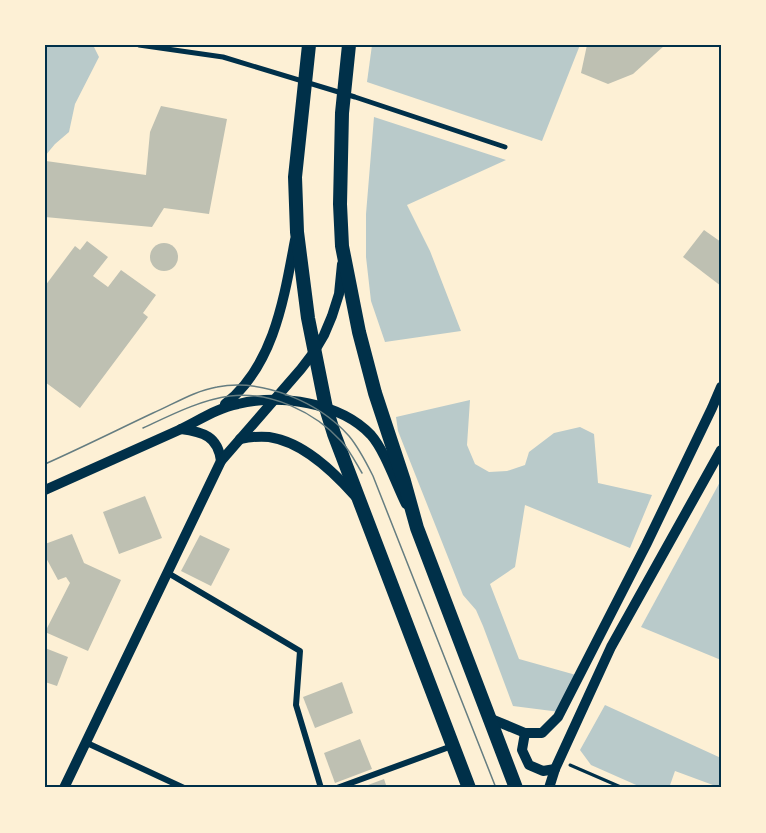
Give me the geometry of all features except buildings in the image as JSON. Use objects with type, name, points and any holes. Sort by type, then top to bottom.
[{"type":"main road","points":[[309,45],[295,177],[297,232],[308,318],[326,408],[358,499],[469,788]]},
{"type":"main road","points":[[349,45],[342,113],[340,204],[342,246],[357,323],[417,528],[516,788]]},
{"type":"street","points":[[140,45],[223,57],[355,97],[505,147]]},
{"type":"street","points":[[216,412],[236,396],[261,361],[285,294],[297,232]]},
{"type":"street","points":[[64,788],[221,461],[314,352],[332,316],[339,294],[342,246]]},
{"type":"street","points":[[489,718],[525,733],[542,733],[558,717],[646,545],[721,387]]},
{"type":"street","points":[[45,490],[236,404],[274,399],[326,408],[353,419],[373,437],[417,528]]},
{"type":"street","points":[[181,429],[210,438],[220,452],[221,461]]},
{"type":"street","points":[[240,439],[256,436],[271,437],[287,442],[315,458],[358,499]]},
{"type":"street","points":[[549,788],[557,765],[611,647],[721,450]]},
{"type":"street","points":[[168,573],[300,651],[296,705],[321,788]]},
{"type":"street","points":[[525,733],[522,750],[529,765],[543,771],[557,765]]},
{"type":"street","points":[[87,743],[184,788]]},
{"type":"street","points":[[337,788],[453,745]]},
{"type":"path","points":[[557,765],[623,788]]},
{"type":"shaded area","points":[[45,45],[93,45],[99,57],[75,104],[69,132],[45,156]]},
{"type":"shaded area","points":[[372,45],[580,45],[542,141],[367,82]]},
{"type":"shaded area","points":[[374,117],[506,160],[407,205],[430,251],[461,331],[385,342],[371,301],[366,257],[366,214]]},
{"type":"shaded area","points":[[470,400],[467,445],[475,464],[489,472],[507,471],[525,465],[529,452],[554,433],[580,427],[594,434],[598,483],[652,495],[630,548],[525,505],[515,567],[490,584],[519,659],[576,675],[560,712],[513,706],[476,610],[463,595],[398,431],[396,417]]},
{"type":"shaded area","points":[[721,480],[721,660],[641,627]]},
{"type":"shaded area","points":[[605,705],[721,758],[721,788],[675,771],[669,788],[643,788],[591,765],[580,750]]},
{"type":"tram line","points":[[45,464],[184,398],[217,387],[234,385],[271,390],[289,395],[322,413],[349,436],[373,476],[496,788]]},
{"type":"tram line","points":[[143,428],[186,409],[230,396],[245,395],[276,400],[306,413],[331,431],[342,442],[362,473]]}]
